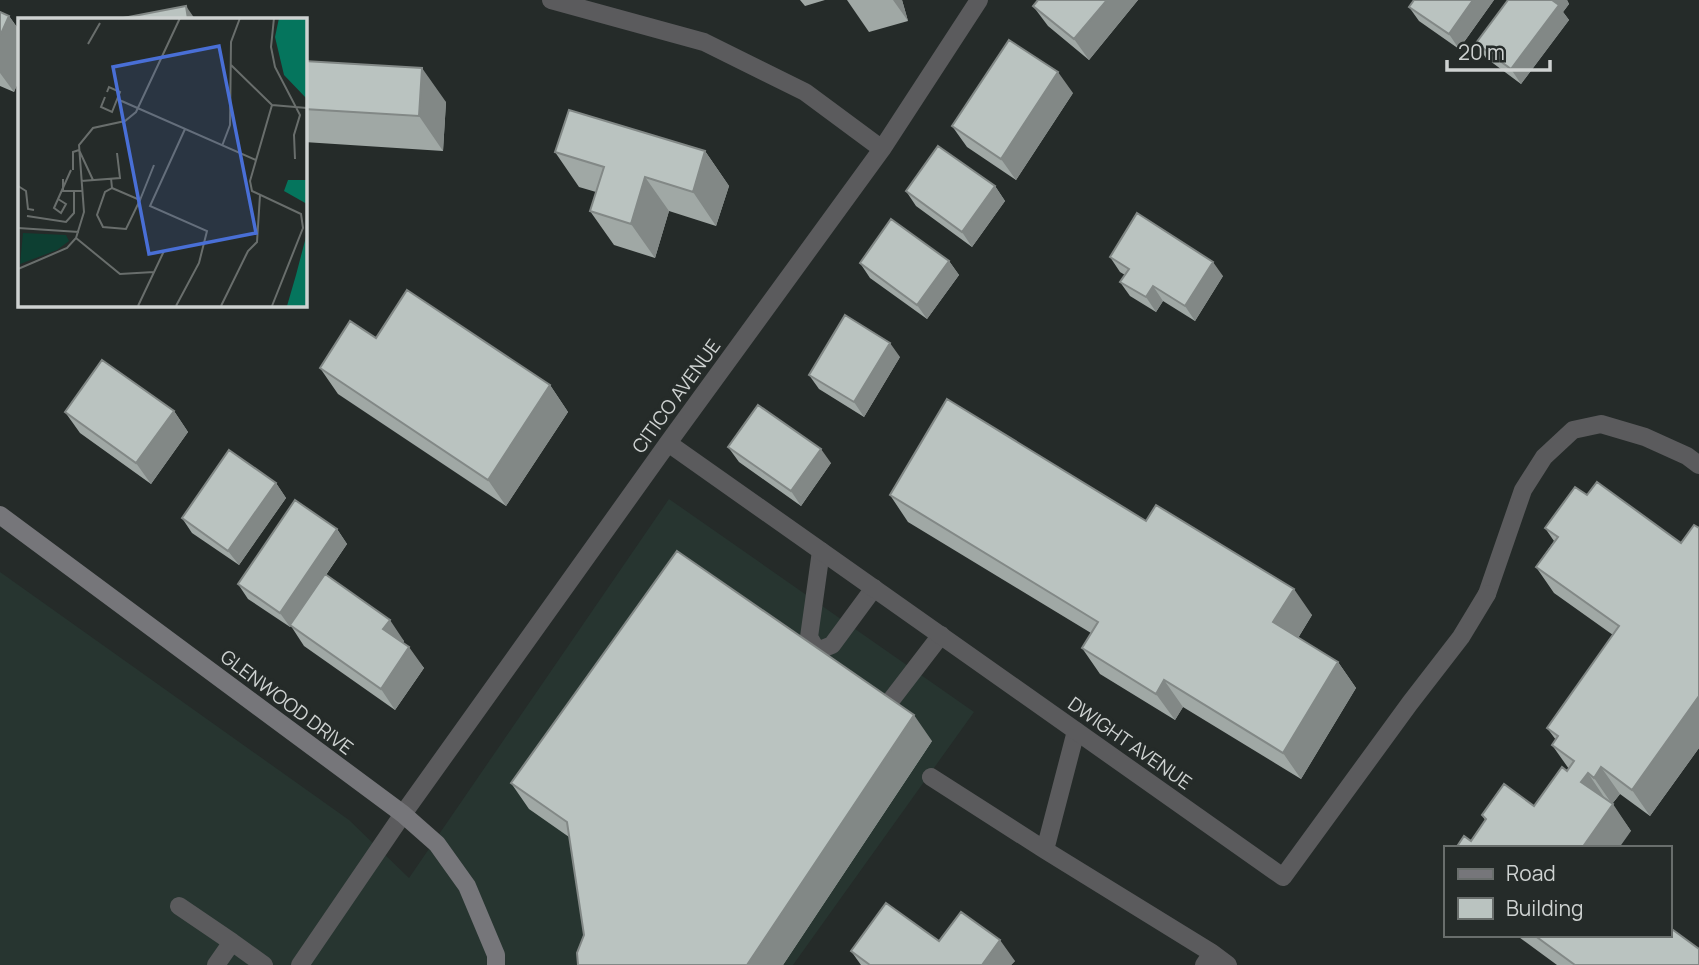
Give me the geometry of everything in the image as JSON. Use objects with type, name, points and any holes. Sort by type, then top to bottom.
[{"type":"street","points":[[551,0],[704,42],[805,92],[882,149]]},
{"type":"street","name":"CITICO AVENUE","points":[[300,965],[403,814],[882,149],[979,0]]},
{"type":"street","name":"DWIGHT AVENUE","points":[[668,443],[1283,877],[1461,637],[1487,594],[1523,490],[1544,457],[1573,430],[1601,424],[1645,437],[1687,456],[1699,465]]},
{"type":"street","name":"GLENWOOD DRIVE","points":[[0,515],[403,814],[437,844],[467,886],[496,955],[496,965]]},
{"type":"street","points":[[821,551],[809,637],[815,655],[832,645],[874,588]]},
{"type":"street","points":[[885,708],[941,635]]},
{"type":"street","points":[[1045,850],[1076,731]]},
{"type":"street","points":[[931,776],[1208,959],[1228,965]]},
{"type":"street","points":[[179,906],[264,965]]},
{"type":"street","points":[[216,965],[232,943]]},
{"type":"shaded area","points":[[669,499],[974,712],[793,965],[0,965],[0,572],[349,820],[409,878]]},
{"type":"building","points":[[1038,0],[1107,0],[1074,39],[1033,6]]},
{"type":"building","points":[[1414,0],[1473,0],[1449,34],[1409,7]]},
{"type":"building","points":[[1508,0],[1552,0],[1559,5],[1511,69],[1476,43]]},
{"type":"building","points":[[186,6],[188,18],[123,18]]},
{"type":"building","points":[[0,12],[9,16],[0,36]]},
{"type":"building","points":[[1009,40],[1058,72],[1001,159],[952,126]]},
{"type":"building","points":[[306,61],[422,68],[419,116],[306,109]]},
{"type":"building","points":[[569,110],[705,151],[693,192],[645,177],[631,224],[590,211],[604,167],[555,152]]},
{"type":"building","points":[[938,146],[995,186],[962,232],[906,191]]},
{"type":"building","points":[[1137,213],[1213,262],[1185,306],[1153,286],[1146,297],[1120,282],[1129,269],[1110,257]]},
{"type":"building","points":[[891,219],[949,261],[917,305],[860,263]]},
{"type":"building","points":[[407,290],[550,385],[488,480],[320,368],[350,321],[376,338]]},
{"type":"building","points":[[845,315],[890,343],[854,402],[809,375]]},
{"type":"building","points":[[102,360],[174,411],[136,463],[65,412]]},
{"type":"building","points":[[947,399],[1146,521],[1156,505],[1294,589],[1273,622],[1338,662],[1283,753],[1164,680],[1156,694],[1082,648],[1098,622],[890,495]]},
{"type":"building","points":[[758,405],[821,449],[791,491],[728,447]]},
{"type":"building","points":[[229,450],[276,483],[228,551],[182,518]]},
{"type":"building","points":[[1597,482],[1681,543],[1694,525],[1699,528],[1699,696],[1632,790],[1601,767],[1594,778],[1588,773],[1581,782],[1613,804],[1583,846],[1457,846],[1464,836],[1471,841],[1486,819],[1482,815],[1504,784],[1534,806],[1562,767],[1567,771],[1574,761],[1552,745],[1558,736],[1547,728],[1619,626],[1536,567],[1558,537],[1545,528],[1575,487],[1587,495]]},
{"type":"building","points":[[295,500],[337,529],[280,613],[238,584]]},
{"type":"building","points":[[677,551],[914,715],[747,965],[578,965],[577,953],[584,935],[567,822],[511,783]]},
{"type":"building","points":[[325,574],[390,620],[383,629],[409,647],[381,689],[290,625]]},
{"type":"building","points":[[886,903],[939,941],[961,912],[1000,940],[982,965],[870,965],[851,951]]},
{"type":"building","points":[[1671,928],[1699,949],[1699,965],[1575,965],[1537,937],[1671,937]]}]
